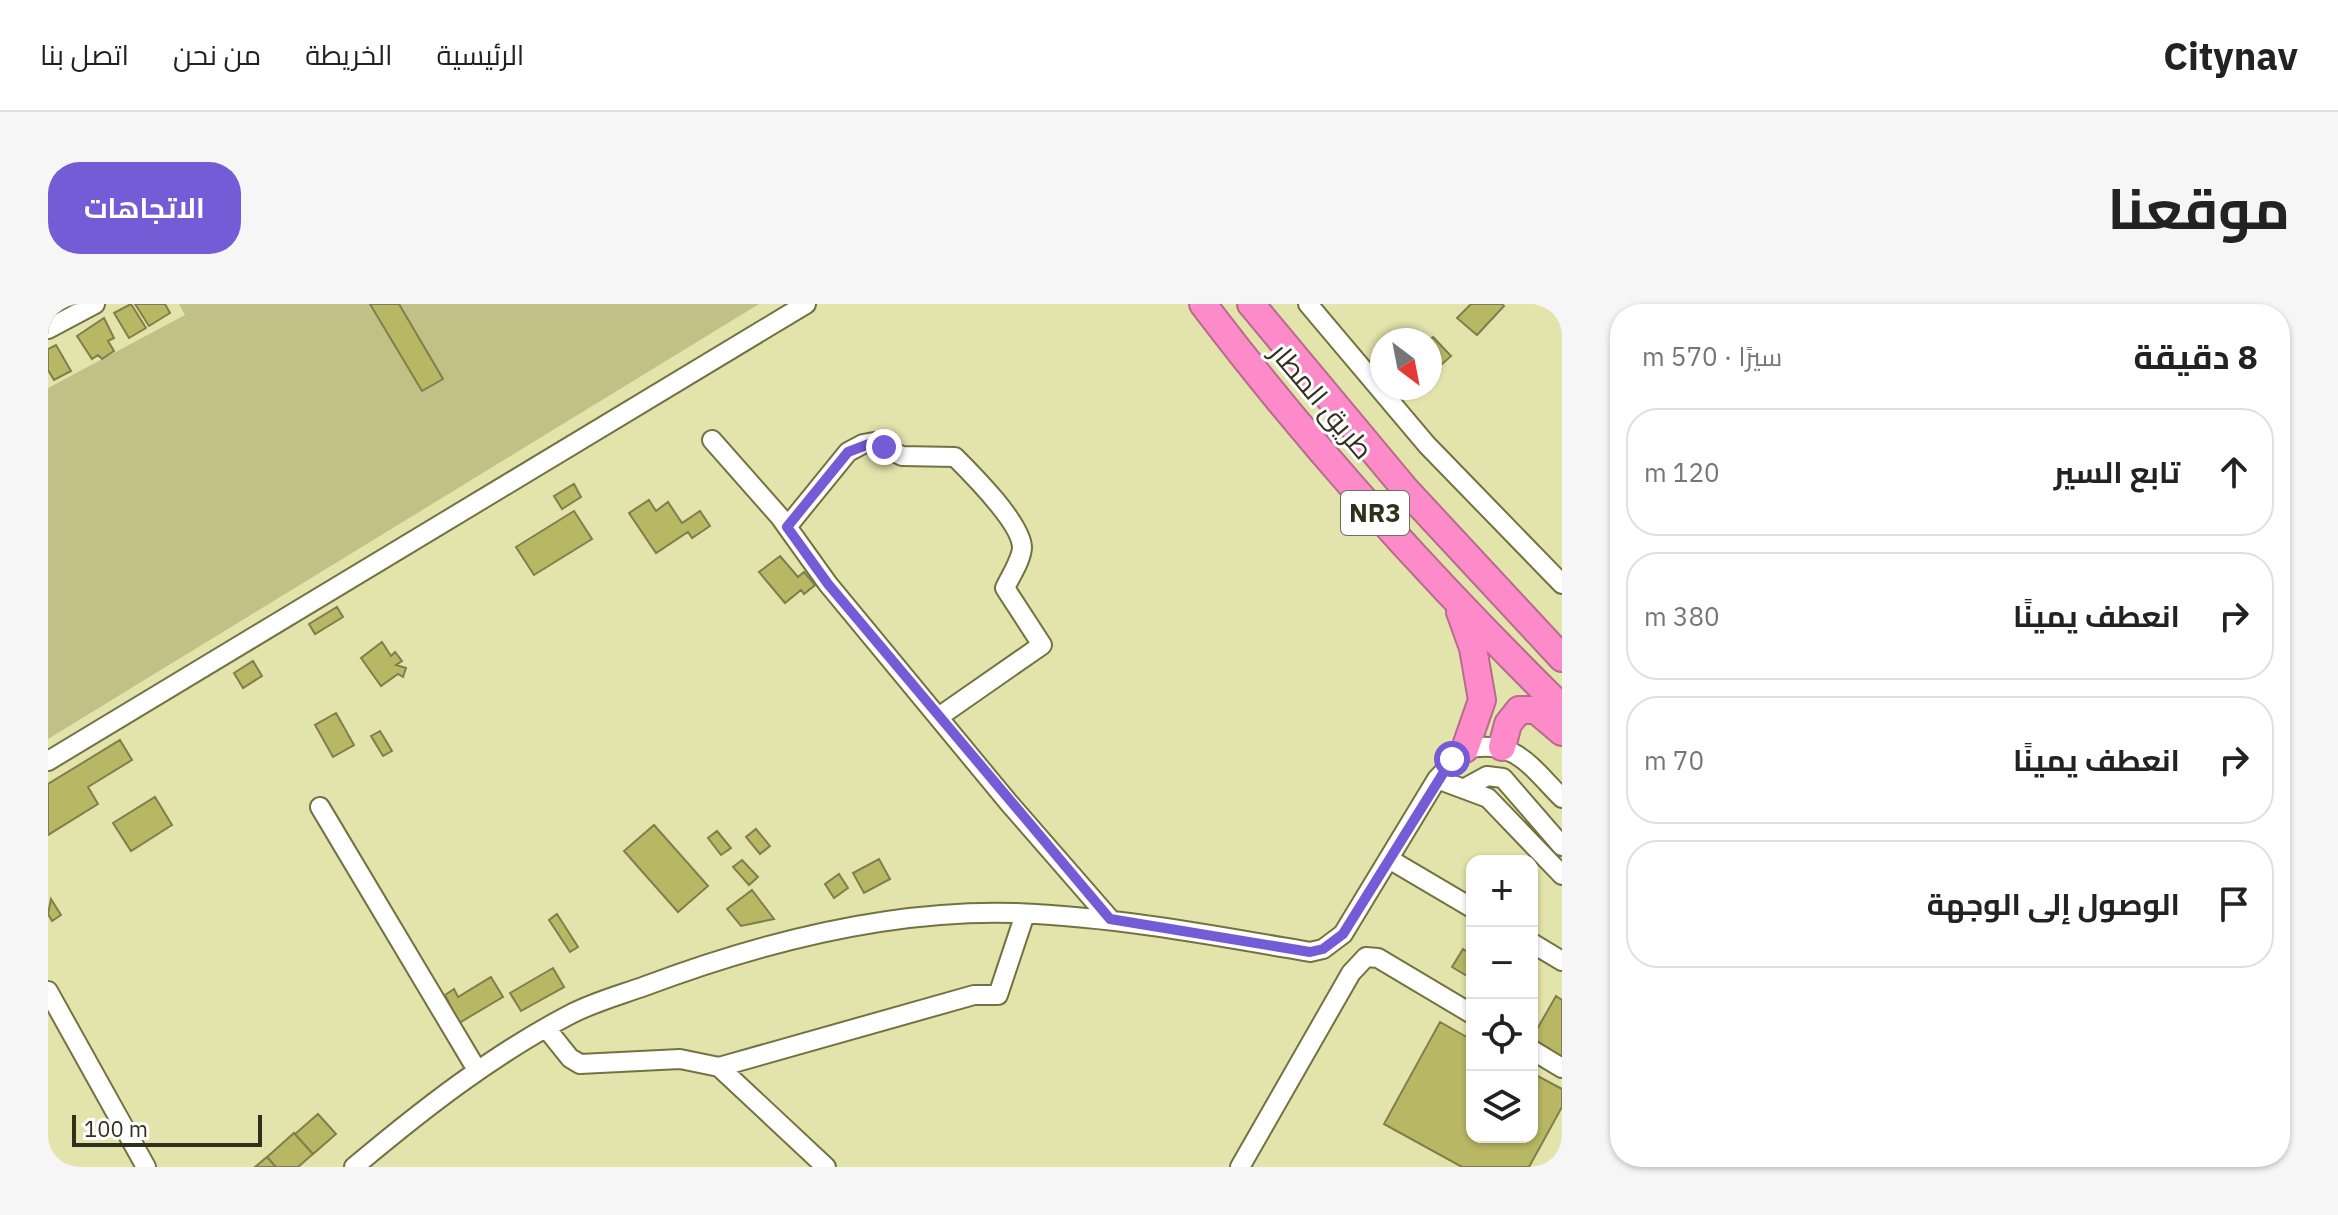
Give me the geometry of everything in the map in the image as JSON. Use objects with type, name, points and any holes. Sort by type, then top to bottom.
[{"type":"highway","name":"طريق المطار","points":[[1203,304],[1293,418],[1457,605],[1562,708]]},
{"type":"highway","name":"طريق المطار","points":[[1251,304],[1406,490],[1562,658]]},
{"type":"highway","points":[[1457,605],[1473,648],[1482,700],[1465,749]]},
{"type":"highway","points":[[1502,747],[1508,724],[1519,710],[1536,710],[1562,732]]},
{"type":"street","points":[[48,329],[95,304]]},
{"type":"street","points":[[48,761],[806,304]]},
{"type":"street","points":[[1308,304],[1427,445],[1562,584]]},
{"type":"street","points":[[712,440],[787,527],[828,584],[1110,919]]},
{"type":"street","points":[[787,527],[848,452],[863,444],[874,442],[902,456],[955,457],[980,481],[1019,535],[1022,550],[1005,588],[1042,645],[940,716]]},
{"type":"street","points":[[366,1164],[477,1070],[546,1028],[574,1012],[706,963],[818,932],[959,915],[1025,914],[1110,919],[1310,952],[1323,949],[1343,934],[1437,779],[1465,749],[1485,745],[1502,747],[1518,755],[1562,798]]},
{"type":"street","points":[[1467,787],[1487,776],[1503,778],[1562,846]]},
{"type":"street","points":[[1437,779],[1467,787],[1488,798],[1562,875]]},
{"type":"street","points":[[320,807],[477,1070]]},
{"type":"street","points":[[1389,859],[1466,904]]},
{"type":"street","points":[[546,1028],[570,1058],[580,1064],[680,1059],[719,1067],[974,995],[998,995],[1025,914]]},
{"type":"street","points":[[1538,947],[1562,961]]},
{"type":"street","points":[[1240,1167],[1351,973],[1366,957],[1378,958],[1466,1010]]},
{"type":"street","points":[[48,991],[146,1167]]},
{"type":"street","points":[[1538,1054],[1562,1068]]},
{"type":"street","points":[[719,1067],[826,1167]]},
{"type":"green space","points":[[179,304],[759,304],[48,739],[48,388],[185,315]]},
{"type":"building","points":[[131,304],[146,328],[129,338],[114,313]]},
{"type":"building","points":[[135,304],[165,304],[170,313],[149,326]]},
{"type":"building","points":[[370,304],[399,304],[443,379],[422,391]]},
{"type":"building","points":[[1471,304],[1504,306],[1477,335],[1457,318]]},
{"type":"building","points":[[104,318],[114,338],[108,341],[114,351],[102,359],[98,355],[92,359],[77,336]]},
{"type":"building","points":[[56,345],[71,371],[54,380],[48,370],[48,349]]},
{"type":"building","points":[[1442,346],[1451,356],[1442,364]]},
{"type":"building","points":[[574,484],[581,497],[562,509],[554,496]]},
{"type":"building","points":[[649,500],[656,511],[668,502],[682,523],[700,511],[710,526],[692,538],[688,532],[656,553],[629,513]]},
{"type":"building","points":[[574,511],[592,539],[534,575],[516,547]]},
{"type":"building","points":[[780,556],[798,577],[804,572],[815,585],[804,594],[801,590],[785,603],[759,572]]},
{"type":"building","points":[[337,607],[343,617],[315,634],[309,624]]},
{"type":"building","points":[[382,642],[391,656],[395,652],[402,661],[396,665],[406,668],[403,677],[398,674],[381,686],[361,658]]},
{"type":"building","points":[[253,661],[262,676],[243,688],[234,673]]},
{"type":"building","points":[[336,713],[354,745],[333,757],[315,725]]},
{"type":"building","points":[[380,731],[392,751],[383,756],[371,736]]},
{"type":"building","points":[[120,740],[132,760],[88,787],[98,804],[48,835],[48,784]]},
{"type":"building","points":[[155,797],[172,825],[131,851],[113,823]]},
{"type":"building","points":[[654,825],[708,886],[678,912],[624,851]]},
{"type":"building","points":[[756,829],[770,846],[760,854],[746,837]]},
{"type":"building","points":[[717,831],[731,848],[721,855],[708,838]]},
{"type":"building","points":[[879,859],[890,879],[864,893],[853,873]]},
{"type":"building","points":[[742,860],[758,877],[749,885],[733,867]]},
{"type":"building","points":[[839,874],[848,888],[834,898],[825,884]]},
{"type":"building","points":[[752,890],[774,919],[741,926],[727,909]]},
{"type":"building","points":[[51,899],[61,915],[52,921],[48,914]]},
{"type":"building","points":[[557,914],[578,947],[570,952],[549,920]]},
{"type":"building","points":[[1463,949],[1466,951],[1466,975],[1452,967]]},
{"type":"building","points":[[553,968],[564,987],[521,1011],[510,993]]},
{"type":"building","points":[[491,977],[503,997],[459,1023],[445,995],[454,989],[458,997]]},
{"type":"building","points":[[1556,996],[1562,1000],[1562,1057],[1538,1042],[1538,1028]]},
{"type":"building","points":[[1440,1022],[1466,1037],[1466,1143],[1538,1143],[1538,1076],[1562,1089],[1562,1107],[1529,1167],[1462,1167],[1384,1124]]},
{"type":"building","points":[[318,1114],[336,1134],[313,1154],[295,1134]]},
{"type":"building","points":[[294,1133],[313,1154],[298,1167],[276,1167],[267,1157]]},
{"type":"building","points":[[267,1157],[276,1167],[255,1167]]},
{"type":"route","points":[[884,447],[874,442],[848,452],[787,527],[828,584],[1009,803],[1110,919],[1310,952],[1323,949],[1343,934],[1452,759]]}]
